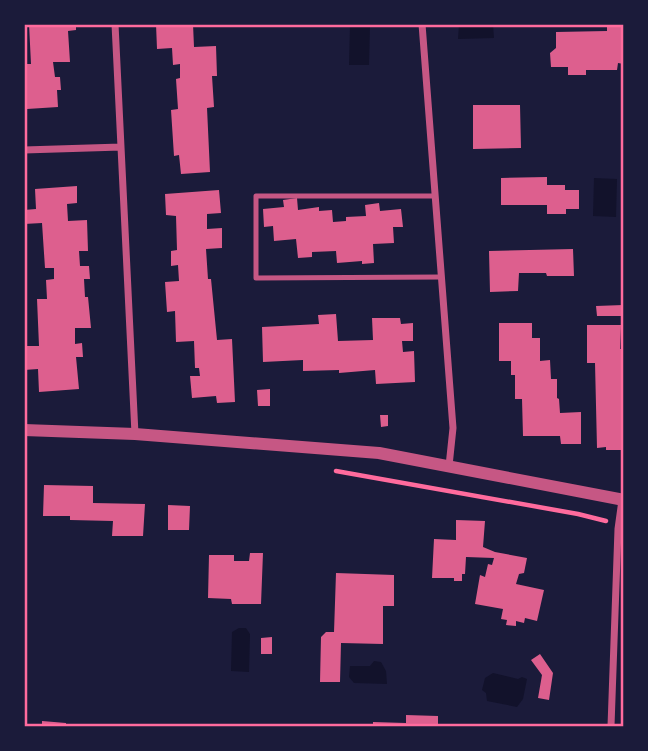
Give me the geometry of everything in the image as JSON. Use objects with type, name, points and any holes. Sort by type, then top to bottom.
[{"type":"street","points":[[115,24],[135,434]]},
{"type":"street","points":[[422,24],[453,428],[449,467]]},
{"type":"street","points":[[24,150],[121,147]]},
{"type":"street","points":[[24,430],[135,434],[379,453],[623,500],[619,524],[611,726]]},
{"type":"lane","points":[[435,197],[256,196],[256,278],[441,277]]},
{"type":"path","points":[[324,469],[578,514],[619,524]]},
{"type":"shaded area","points":[[350,25],[370,25],[369,65],[349,65]]},
{"type":"shaded area","points":[[459,25],[493,25],[494,38],[458,39]]},
{"type":"shaded area","points":[[594,178],[617,179],[616,217],[593,216]]},
{"type":"shaded area","points":[[246,628],[250,634],[249,672],[231,671],[232,632]]},
{"type":"shaded area","points":[[374,661],[381,662],[386,671],[387,684],[354,683],[349,677],[350,666],[370,666]]},
{"type":"shaded area","points":[[493,673],[527,679],[523,699],[517,707],[487,701],[486,693],[482,690],[485,678]]},
{"type":"building","points":[[29,24],[76,24],[76,30],[68,31],[70,62],[53,62],[55,77],[60,77],[61,90],[57,90],[58,107],[27,109],[25,64],[31,64]]},
{"type":"building","points":[[156,24],[193,24],[194,47],[216,46],[217,76],[212,76],[214,107],[207,108],[210,172],[181,174],[179,155],[174,156],[171,110],[178,109],[176,79],[180,78],[180,64],[173,65],[172,48],[157,49]]},
{"type":"building","points":[[607,24],[624,24],[624,64],[618,63],[617,70],[586,70],[586,75],[568,75],[568,67],[551,67],[550,53],[556,48],[556,32],[607,31]]},
{"type":"building","points":[[473,105],[520,105],[521,148],[473,149]]},
{"type":"building","points":[[547,177],[547,185],[565,185],[565,190],[579,190],[579,209],[566,209],[566,214],[547,214],[547,205],[501,205],[501,178]]},
{"type":"building","points":[[77,186],[77,203],[67,204],[68,221],[87,220],[88,251],[79,251],[80,266],[89,266],[90,279],[84,279],[91,328],[75,328],[75,344],[82,343],[83,357],[76,357],[79,389],[39,392],[38,369],[24,370],[24,346],[39,346],[37,299],[47,299],[46,280],[54,279],[54,268],[45,268],[42,223],[24,224],[24,210],[36,209],[35,189]]},
{"type":"building","points":[[219,190],[221,213],[207,214],[207,229],[222,228],[222,248],[206,249],[208,279],[211,279],[217,340],[232,339],[235,402],[217,403],[216,396],[192,398],[190,376],[200,376],[199,368],[195,368],[194,341],[176,342],[175,311],[167,312],[165,282],[179,281],[178,265],[171,266],[171,251],[177,250],[176,216],[166,215],[165,194]]},
{"type":"building","points":[[297,198],[298,210],[319,207],[319,211],[332,210],[333,222],[346,221],[346,217],[366,216],[365,205],[379,203],[380,211],[401,209],[403,227],[393,227],[394,243],[373,244],[374,263],[337,263],[336,251],[312,252],[312,257],[298,258],[296,239],[274,241],[273,226],[264,227],[263,209],[284,207],[283,200]]},
{"type":"building","points":[[573,249],[574,276],[519,273],[518,291],[490,292],[489,251]]},
{"type":"building","points":[[623,305],[623,316],[597,316],[596,306]]},
{"type":"building","points":[[336,314],[338,341],[373,340],[372,318],[400,318],[401,324],[413,323],[413,341],[402,341],[403,352],[414,351],[415,382],[376,384],[375,370],[339,373],[339,370],[303,371],[303,360],[263,362],[262,327],[319,324],[318,315]]},
{"type":"building","points":[[499,323],[532,323],[532,338],[540,338],[540,361],[550,360],[551,379],[557,379],[560,413],[581,412],[581,444],[561,444],[560,436],[523,436],[522,399],[515,399],[515,375],[511,375],[511,361],[499,361]]},
{"type":"building","points":[[587,325],[621,325],[620,349],[624,349],[624,450],[597,448],[595,363],[587,363]]},
{"type":"building","points":[[270,389],[270,406],[258,406],[257,390]]},
{"type":"building","points":[[380,415],[388,415],[388,426],[381,427]]},
{"type":"building","points":[[44,485],[93,486],[93,503],[145,504],[143,536],[112,536],[113,521],[43,516]]},
{"type":"building","points":[[168,505],[190,506],[189,530],[168,530]]},
{"type":"building","points":[[456,520],[485,521],[483,547],[527,558],[524,573],[519,574],[516,584],[544,590],[537,621],[525,618],[524,623],[516,621],[516,626],[506,625],[507,620],[501,619],[503,609],[475,604],[480,575],[485,577],[488,564],[492,565],[494,558],[466,557],[462,581],[454,581],[454,578],[432,578],[434,539],[456,540]]},
{"type":"building","points":[[250,553],[263,553],[261,604],[232,604],[231,599],[208,598],[209,555],[234,555],[234,561],[249,561]]},
{"type":"building","points":[[336,573],[394,575],[394,606],[383,606],[383,644],[341,643],[340,682],[320,682],[321,637],[326,632],[334,632]]},
{"type":"building","points":[[272,637],[272,654],[261,654],[261,638]]},
{"type":"building","points":[[540,654],[553,673],[549,700],[538,698],[542,675],[531,660]]},
{"type":"building","points":[[406,715],[438,716],[438,726],[373,726],[373,722],[406,723]]},
{"type":"building","points":[[42,721],[66,723],[66,726],[42,726]]}]
